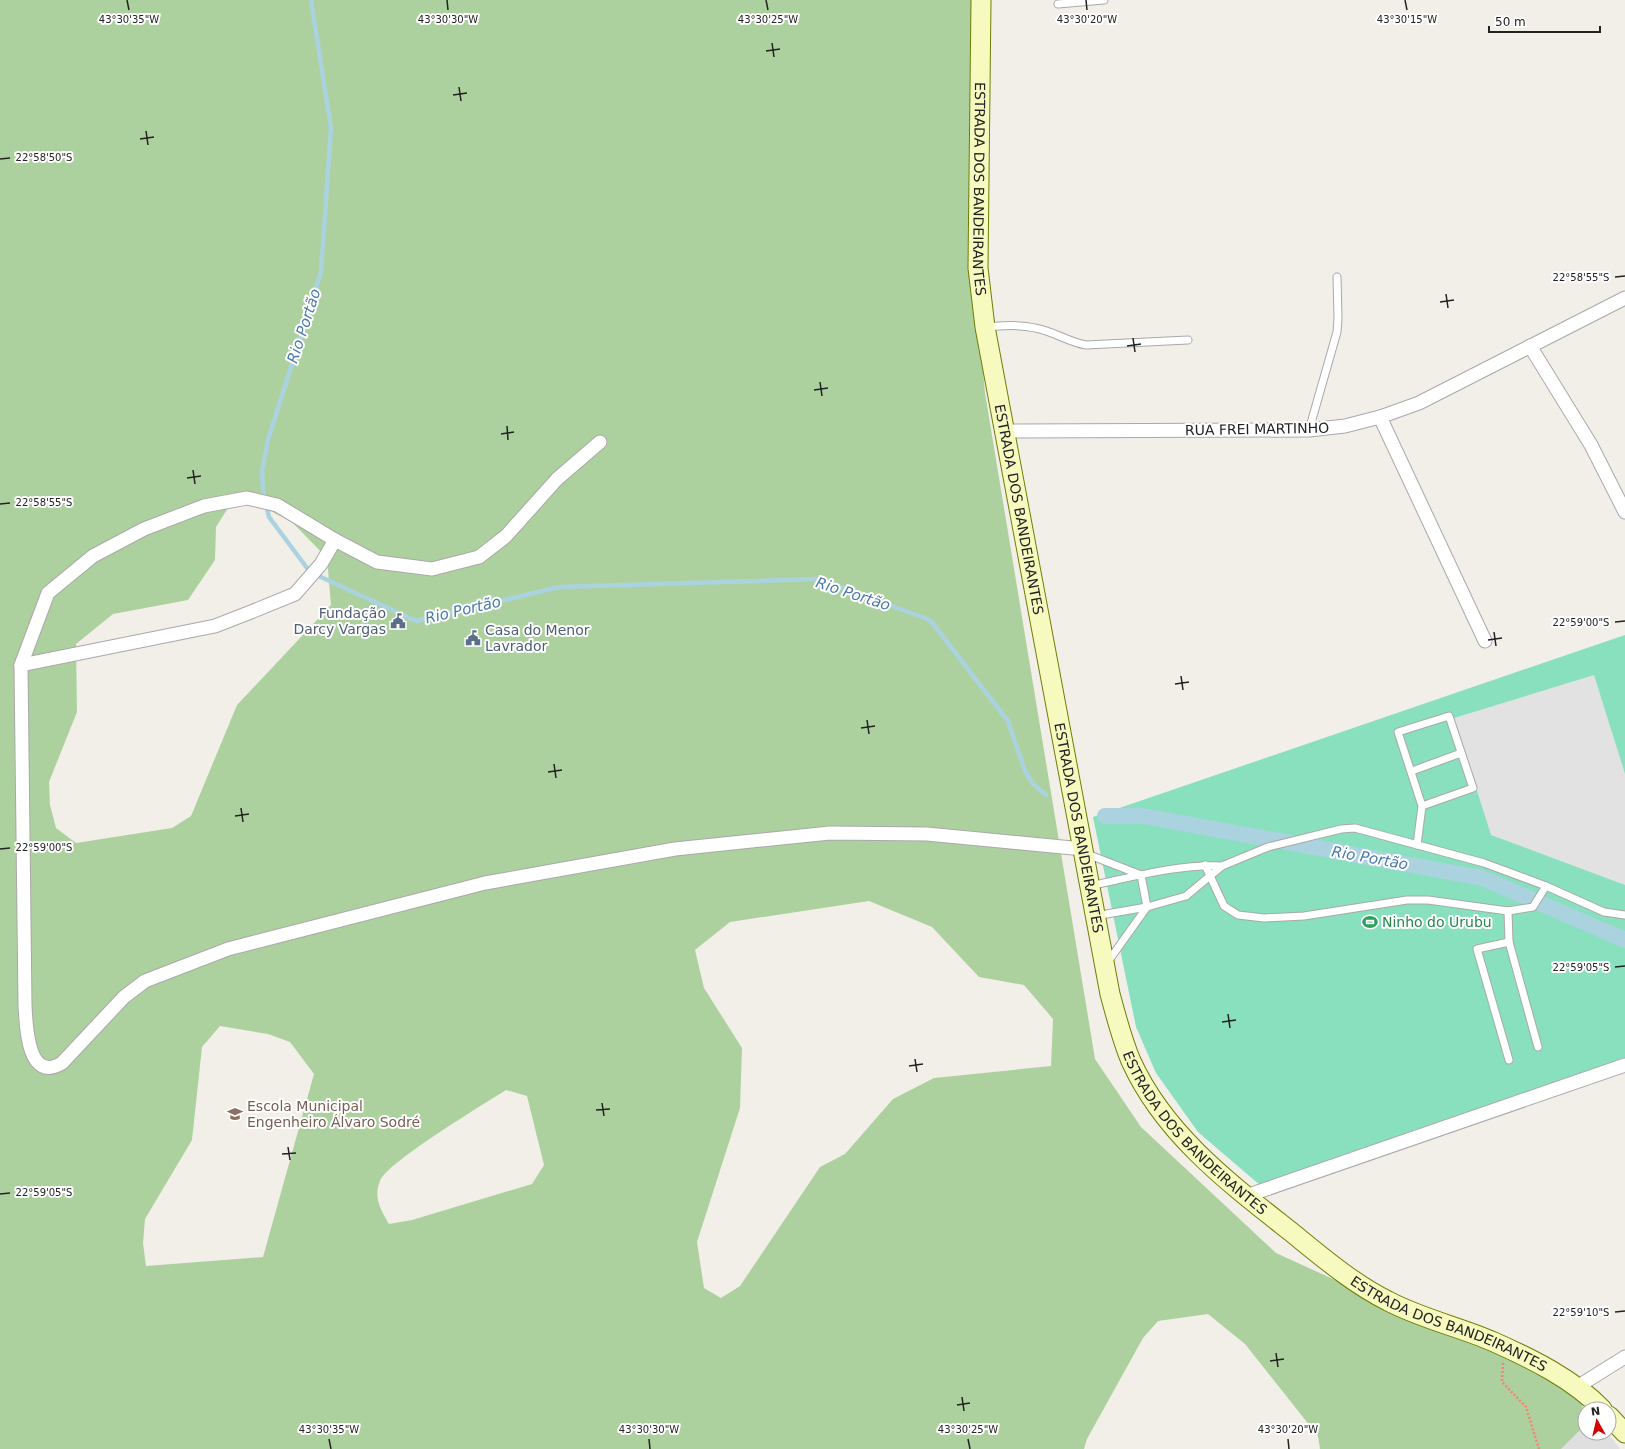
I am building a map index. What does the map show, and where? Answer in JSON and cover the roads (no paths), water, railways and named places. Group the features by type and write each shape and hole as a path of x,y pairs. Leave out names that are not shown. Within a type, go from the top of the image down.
{"main road":[{"name":"ESTRADA DOS BANDEIRANTES","path":"981,0 978,268 985,327 1104,966 1116,1019 1131,1060 1142,1082 1175,1131 1207,1163 1246,1196 1361,1285 1388,1301 1427,1318 1504,1347 1544,1366 1577,1387 1593,1401"},
{"path":"1617,1424 1625,1433"}],"street":[{"name":"RUA FREI MARTINHO","path":"1005,431 1309,430 1345,426 1380,418 1419,403 1625,298"},
{"path":"1530,346 1591,445 1625,512"},
{"path":"1380,418 1485,641"},
{"path":"600,442 557,479 506,536 480,557 432,569 377,562 335,540 277,505 247,498 204,506 144,529 93,556 48,593 21,665 25,1005 31,1051 35,1059 42,1065 56,1066 62,1063 124,997 145,982 172,970 228,949 485,883 675,849 830,833 927,834 1083,851"},
{"path":"21,665 215,626 295,594 321,564 335,540"},
{"path":"1246,1196 1625,1065"},
{"path":"1577,1387 1625,1357"}],"lane":[{"path":"1058,4 1104,0"},
{"path":"1309,430 1337,332 1337,277"},
{"path":"985,327 1019,326 1037,328 1074,343 1086,345 1188,340"},
{"path":"1417,845 1422,806 1412,771 1398,732 1449,716 1473,788 1422,806"},
{"path":"1412,771 1461,752"},
{"path":"1095,916 1147,907 1186,896 1222,866 1268,847 1340,829 1355,828 1484,863 1604,912 1625,915"},
{"path":"1083,851 1141,875"},
{"path":"1090,886 1141,875 1205,865 1222,866"},
{"path":"1205,865 1209,878 1224,906 1238,914 1264,918 1304,916 1407,900 1428,900 1508,911 1533,907 1545,889"},
{"path":"1104,966 1147,907 1141,875"},
{"path":"1508,911 1509,942 1538,1047"},
{"path":"1509,942 1477,949 1509,1060"}],"waterway":[{"name":"Rio Portão","path":"311,0 331,128 321,272 268,440 262,471 263,491 269,517 310,572 416,621 559,587 819,579 930,620 1008,721 1025,771 1033,784 1046,795"},
{"name":"Rio Portão","path":"1105,816 1143,816 1482,878 1625,940"}],"place":[{"name":"Fundação Darcy Vargas","path":"398,621"},
{"name":"Casa do Menor Lavrador","path":"473,638"},
{"name":"Ninho do Urubu","path":"1370,922"},
{"name":"Escola Municipal Engenheiro Álvaro Sodré","path":"235,1114"}]}
